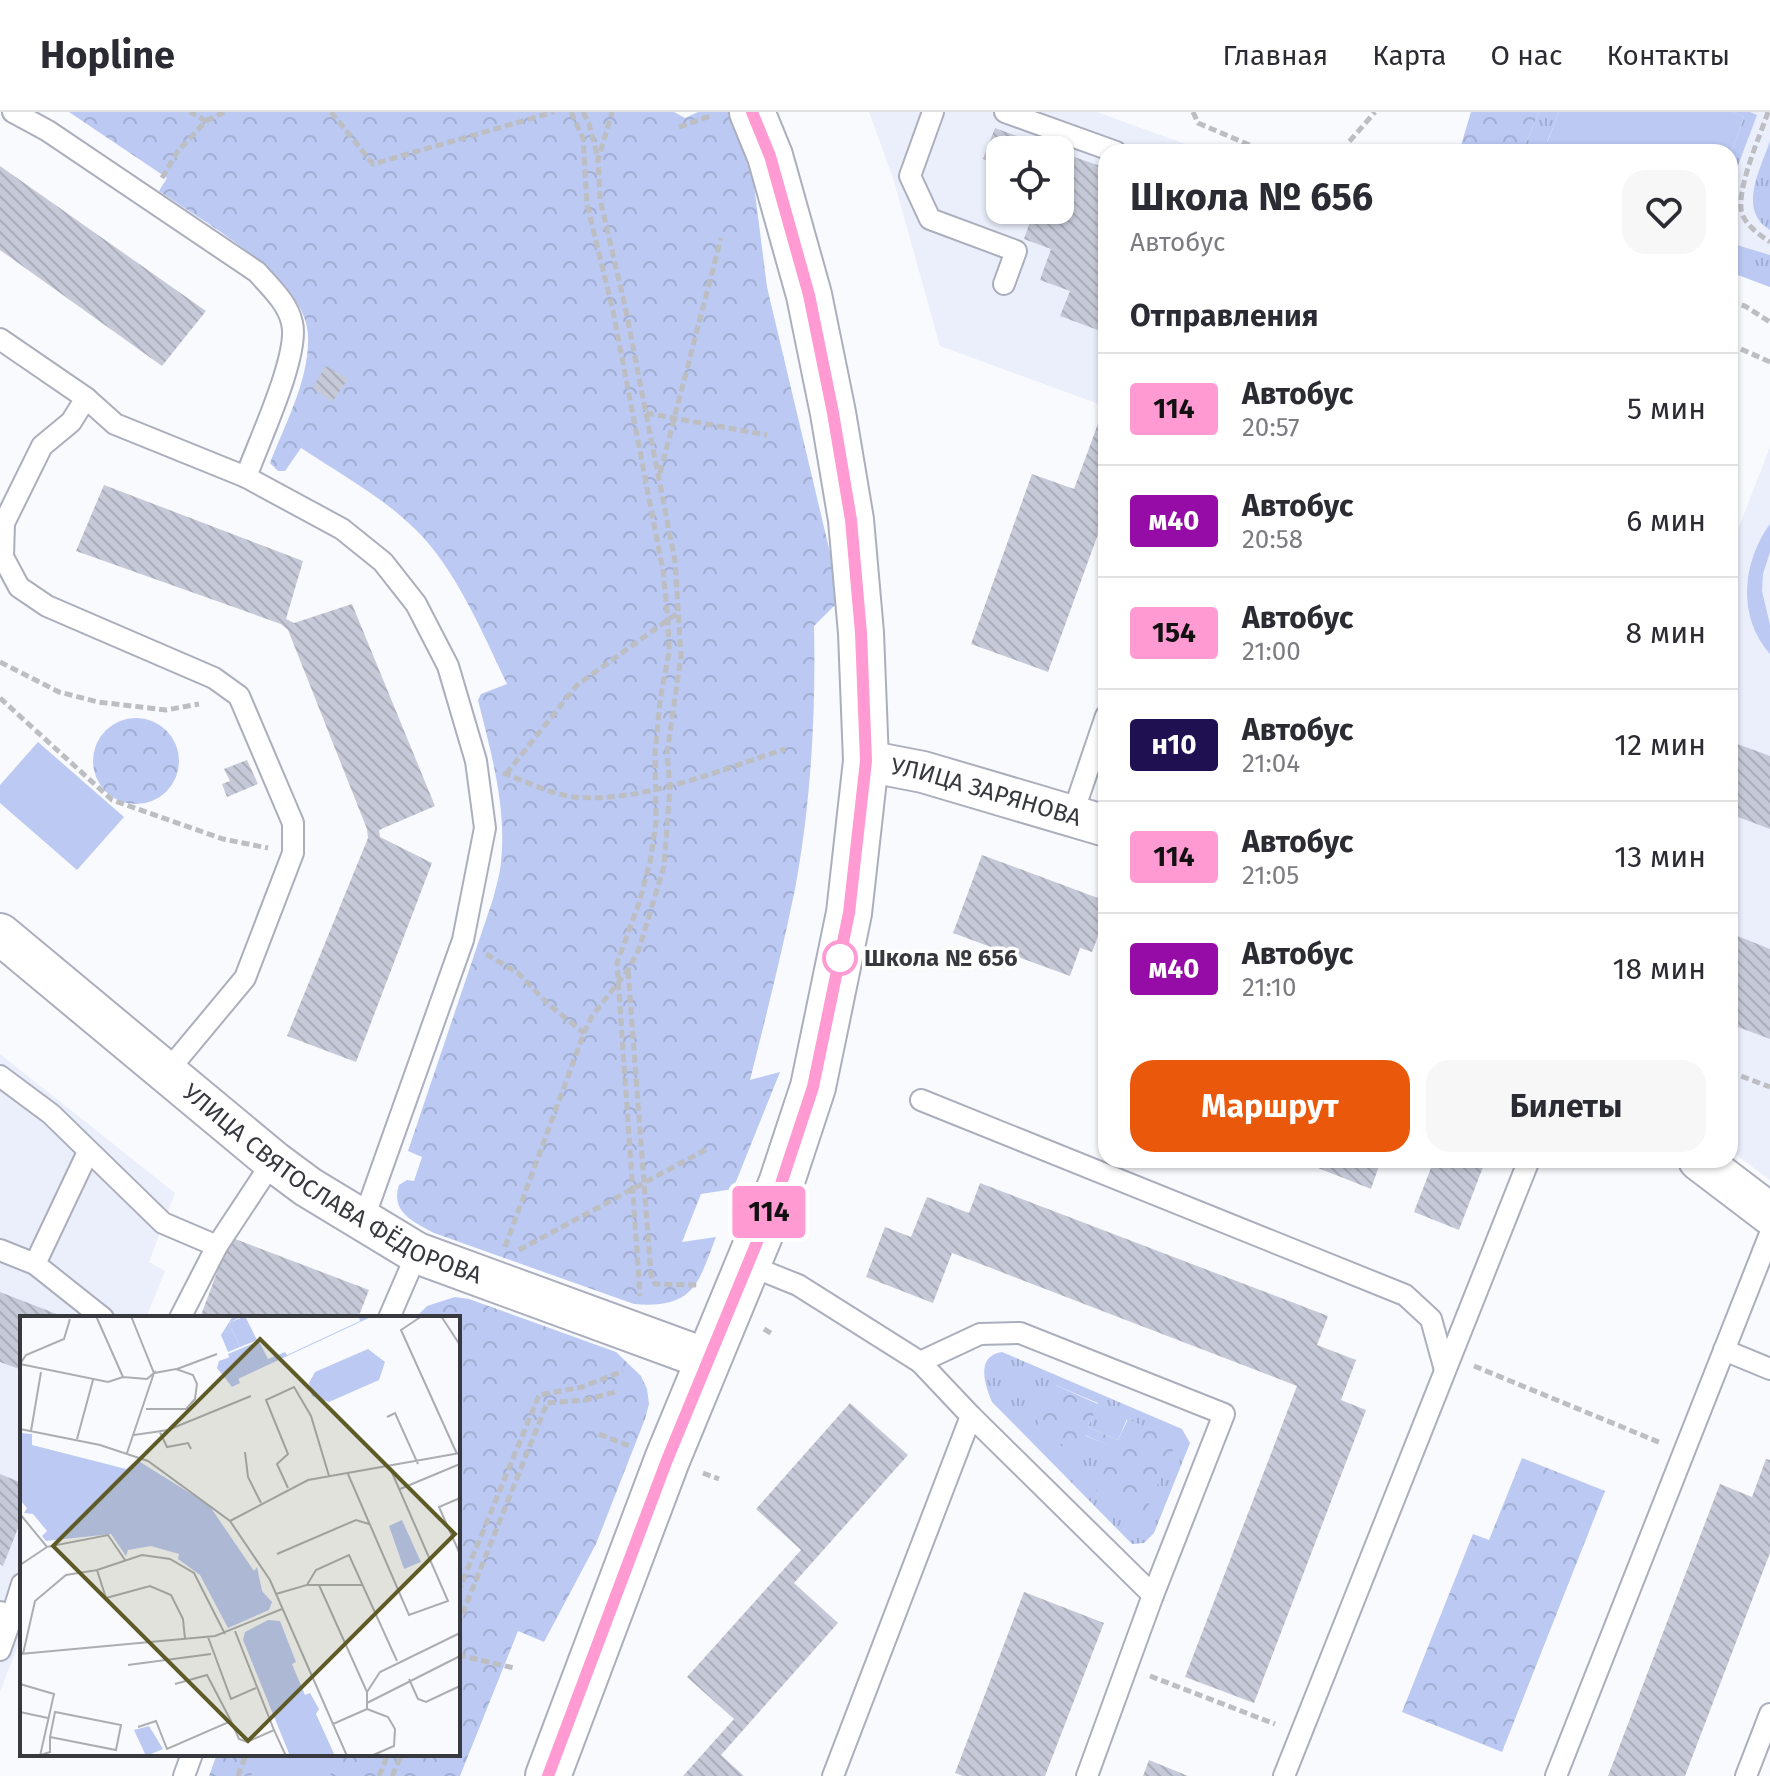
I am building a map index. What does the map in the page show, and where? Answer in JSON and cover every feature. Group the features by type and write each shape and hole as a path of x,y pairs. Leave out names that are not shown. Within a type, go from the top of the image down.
{"street":[{"path":"548,1776 667,1460 781,1184 813,1087 849,913 866,761 861,633 851,520 809,295 770,156 732,113"},
{"name":"УЛИЦА ЗАРЯНОВА","path":"866,761 923,772 1089,821"},
{"name":"УЛИЦА СВЯТОСЛАВА ФЁДОРОВА","path":"0,934 273,1161 363,1221 417,1253 709,1360"},
{"path":"1710,1168 1770,1214"}],"lane":[{"path":"13,112 48,131 257,272 280,298 293,323 291,357 246,477"},
{"path":"933,112 910,176 930,219 1016,251 1004,284"},
{"path":"1005,112 1098,146"},
{"path":"0,339 86,398 115,424 246,477 342,529 383,562 416,604 448,666 476,761 485,828 463,940 363,1221"},
{"path":"86,398 71,422 42,446 4,523 3,557 19,587 47,606 214,678 239,696 293,823 293,853 245,978 166,1073"},
{"path":"1089,821 1098,765"},
{"path":"0,1076 51,1114 163,1223 217,1246"},
{"path":"921,1100 1405,1295 1431,1319 1448,1363"},
{"path":"35,1264 88,1152"},
{"path":"181,1316 217,1246 273,1161"},
{"path":"1284,1776 1526,1168"},
{"path":"1556,1776 1770,1234"},
{"path":"0,1250 35,1264 100,1316"},
{"path":"390,1316 417,1253"},
{"path":"748,1265 798,1285 920,1362 1153,1595"},
{"path":"920,1362 980,1334 1020,1333 1224,1414 1087,1776"},
{"path":"1724,1350 1770,1369"},
{"path":"833,1776 971,1416"},
{"path":"0,1650 6,1614 20,1588"},
{"path":"1746,1776 1770,1714"},
{"path":"184,1776 191,1756"}],"path":[{"path":"190,112 206,121"},
{"path":"149,199 178,151 206,121 225,112"},
{"path":"331,112 373,164 554,112"},
{"path":"571,112 583,138 587,204 613,311 663,571 668,620 669,652 655,754 657,788 650,862 617,963 640,1296"},
{"path":"503,1251 584,1033 592,1016 628,970 639,949 664,866 670,787 667,753 681,656 675,561 600,199 598,160 583,112"},
{"path":"598,160 612,112"},
{"path":"1193,112 1198,123 1247,144"},
{"path":"1348,144 1375,112"},
{"path":"1768,112 1741,195 1742,213 1755,231 1770,242"},
{"path":"679,127 732,113"},
{"path":"659,478 721,238"},
{"path":"1738,304 1770,322"},
{"path":"1738,348 1770,362"},
{"path":"646,413 767,435"},
{"path":"506,774 577,685 679,612"},
{"path":"0,662 59,692 98,702 166,710 239,696"},
{"path":"0,698 112,800 223,839 293,853"},
{"path":"476,761 572,797 608,796 670,787 785,749"},
{"path":"463,940 518,973 547,1003 584,1033"},
{"path":"628,970 651,1275 655,1284 697,1285"},
{"path":"1738,1075 1770,1087"},
{"path":"511,1254 707,1149"},
{"path":"1448,1363 1684,1453"},
{"path":"460,1587 539,1395 582,1387 623,1371"},
{"path":"460,1620 547,1403 585,1400 615,1392"},
{"path":"599,1434 634,1447"},
{"path":"698,1472 719,1479"},
{"path":"460,1655 514,1668"},
{"path":"1127,1667 1300,1734"},
{"path":"238,1776 245,1756"},
{"path":"379,1776 387,1756"},
{"path":"392,1776 401,1756"}],"shaded area":[{"path":"869,112 1097,112 1185,144 1098,144 1098,404 940,346 893,178"},
{"path":"1539,112 1770,112 1770,287 1738,275 1738,144 1525,144"},
{"path":"1770,447 1770,1180 1738,1156 1738,529"},
{"path":"0,1054 175,1193 149,1262 165,1271 147,1316 20,1316 20,1640 0,1692"}],"green space":[{"path":"69,112 674,112 685,118 698,112 731,112 754,185 767,287 841,599 814,626 811,758 805,824 785,937 750,1080 780,1072 733,1189 701,1194 682,1242 716,1237 698,1280 682,1297 670,1302 634,1304 434,1233 412,1220 401,1209 397,1194 399,1185 407,1180 414,1181 422,1157 408,1151 499,876 502,842 500,801 478,700 481,694 507,684 456,583 444,563 416,530 375,496 301,448 285,471 278,471 270,463 301,385 308,352 303,314 290,293 249,253 159,191 167,178"},
{"path":"1471,112 1539,112 1525,144 1461,144"},
{"path":"1539,112 1559,112 1547,142 1552,144 1525,144"},
{"path":"1559,112 1732,112 1744,117 1734,144 1547,143"},
{"path":"1732,112 1757,115 1738,166 1738,144 1734,144 1744,117"},
{"path":"1770,141 1770,230 1760,222 1753,200 1757,176"},
{"path":"1738,245 1770,255 1770,287 1738,275"},
{"path":"1770,524 1770,552 1763,574 1762,591 1770,625 1770,654 1752,623 1747,589 1754,555"},
{"path":"136,718 152,722 166,731 175,745 179,761 175,777 166,791 152,800 136,804 120,800 106,791 97,777 93,761 97,745 106,731 120,722"},
{"path":"38,742 124,817 77,870 0,803 0,785"},
{"path":"455,1297 469,1299 616,1352 641,1376 649,1404 645,1419 596,1544 544,1642 518,1631 460,1776 209,1776 216,1756 460,1756 460,1316 417,1316 427,1306"},
{"path":"1002,1352 1182,1429 1190,1443 1154,1533 1144,1543 1132,1544 992,1402 984,1372 988,1359","holes":["1055,1385 1098,1403 1088,1427 1118,1440 1127,1419 1145,1513 1115,1448 1084,1435"]},
{"path":"1055,1385 1098,1404 1088,1427 1118,1440 1128,1419 1177,1441 1145,1513 1096,1491 1114,1448 1085,1435 1077,1451 1034,1432"},
{"path":"1522,1458 1605,1491 1502,1752 1402,1712 1473,1534 1489,1540"},
{"path":"257,1756 338,1756 330,1776 251,1776"}],"building":[{"path":"995,128 1017,136 992,136"},
{"path":"1074,157 1098,165 1098,330 1060,316 1070,291 1040,280 1051,249 1024,239 1029,224 1074,224"},
{"path":"0,166 206,311 162,366 0,250"},
{"path":"326,366 348,379 332,402 312,388"},
{"path":"1098,424 1098,534 1048,672 971,644 1032,474 1074,489"},
{"path":"104,485 303,561 286,619 294,623 352,604 435,806 379,830 380,837 432,863 356,1062 287,1036 368,838 288,630 281,624 76,551"},
{"path":"1738,744 1770,756 1770,829 1738,817"},
{"path":"247,760 258,784 227,797 222,784 230,781 224,769"},
{"path":"982,855 1098,898 1098,936 1092,952 1080,948 1070,976 953,933"},
{"path":"1738,936 1770,949 1770,1039 1738,1027"},
{"path":"1318,1168 1378,1168 1371,1189"},
{"path":"1431,1168 1483,1168 1459,1230 1414,1212"},
{"path":"980,1183 1328,1316 1317,1345 1356,1360 1341,1400 1366,1410 1254,1703 1185,1677 1297,1386 952,1253 933,1303 866,1277 885,1227 911,1237 927,1197 969,1213"},
{"path":"230,1237 369,1290 359,1316 201,1316"},
{"path":"0,1292 62,1316 20,1316 20,1369 0,1362"},
{"path":"850,1403 908,1455 794,1583 838,1623 721,1755 744,1776 683,1776 734,1719 687,1677 801,1550 756,1509"},
{"path":"1766,1459 1770,1460 1770,1553 1685,1776 1608,1776 1720,1484 1752,1497"},
{"path":"0,1474 20,1482 20,1523 3,1566 0,1564"},
{"path":"1024,1592 1104,1623 1045,1776 963,1776 955,1773"},
{"path":"1149,1760 1188,1776 1143,1776"}],"bus line":[{"name":"114","path":"548,1776 667,1460 781,1184 813,1087 849,913 866,761 861,633 851,520 809,295 770,156 752,112"}],"place":[{"name":"Школа № 656","path":"840,958"}]}
